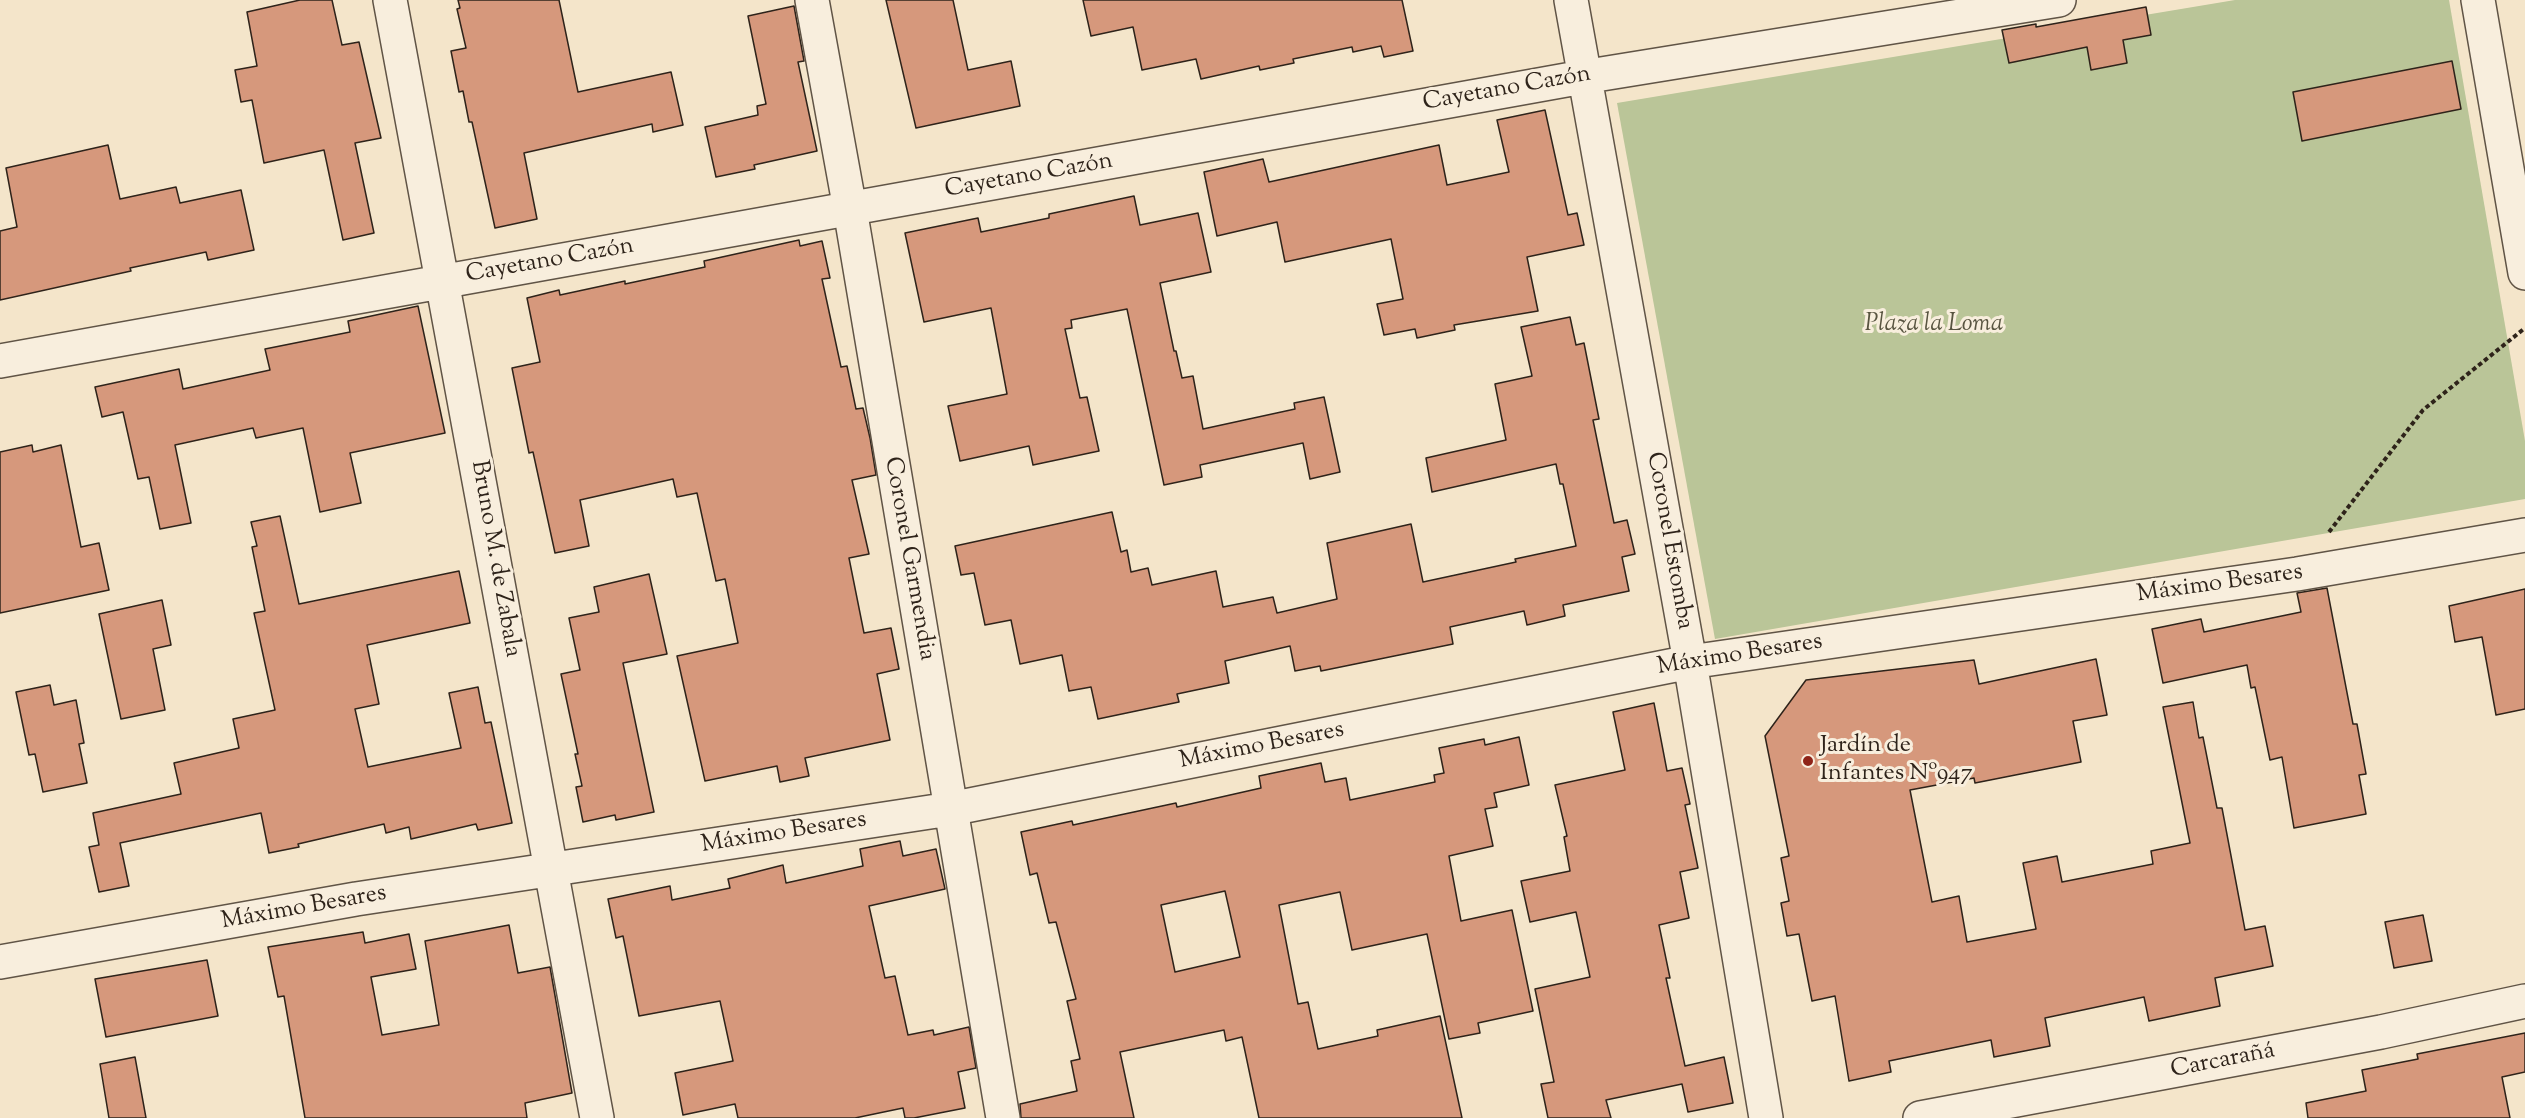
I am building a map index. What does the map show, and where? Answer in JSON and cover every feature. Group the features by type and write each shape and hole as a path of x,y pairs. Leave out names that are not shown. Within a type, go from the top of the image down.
{"street":[{"name":"Bruno M. de Zabala","path":"390,0 597,1118"},
{"name":"Coronel Garmendia","path":"812,0 850,209 1003,1118"},
{"name":"Coronel Estomba","path":"1571,0 1690,662 1766,1118"},
{"name":"Cayetano Cazón","path":"0,361 1583,76 2059,0"},
{"path":"2478,0 2525,273"},
{"name":"Máximo Besares","path":"0,962 356,899 951,809 1690,662 2297,574 2525,535"},
{"name":"Carcarañá","path":"1920,1118 2370,1035 2525,1001"}],"path":[{"path":"2297,574 2423,410 2525,328"}],"green space":[{"name":"Plaza la Loma","path":"2235,0 2449,0 2525,441 2525,499 1715,639 1617,103"}],"building":[{"path":"300,0 332,0 342,45 359,42 381,138 355,143 374,233 343,240 324,150 264,163 252,100 241,102 235,70 257,66 247,12"},
{"path":"458,0 559,0 578,92 671,72 683,125 653,132 652,124 524,153 537,219 495,228 472,122 469,122 463,91 459,92 451,51 466,48 457,9 460,8"},
{"path":"886,0 953,0 968,70 1011,61 1020,106 916,128"},
{"path":"1083,0 1402,0 1413,51 1384,57 1381,46 1353,52 1352,47 1293,59 1294,63 1260,70 1259,66 1201,79 1196,59 1142,70 1133,27 1091,36"},
{"path":"794,6 804,61 798,62 817,151 754,165 755,169 716,177 705,127 758,115 757,106 766,104 748,16"},
{"path":"2146,7 2151,35 2123,40 2127,63 2091,70 2087,47 2009,63 2002,30 2036,24 2036,27"},
{"path":"2452,61 2461,109 2302,141 2293,92"},
{"path":"1545,110 1568,215 1577,213 1584,245 1527,257 1538,311 1454,325 1455,330 1417,338 1415,329 1384,335 1377,304 1403,299 1391,239 1285,262 1277,222 1217,236 1204,172 1263,159 1269,182 1439,145 1447,185 1509,172 1497,120"},
{"path":"108,145 120,199 176,187 180,203 241,190 254,250 208,260 206,252 0,300 0,231 17,227 6,168"},
{"path":"1134,196 1140,225 1198,213 1211,272 1160,283 1174,351 1176,351 1182,378 1193,376 1203,429 1295,409 1294,403 1324,397 1340,472 1310,479 1303,443 1200,465 1202,477 1164,485 1127,309 1071,320 1072,328 1065,329 1080,398 1087,397 1099,451 1033,465 1029,446 960,461 948,406 1007,394 991,308 924,322 905,233 978,218 981,232 1049,218 1049,214"},
{"path":"799,240 800,246 822,241 830,278 822,279 841,367 847,366 856,409 863,408 870,438 876,475 852,480 869,554 849,558 864,633 891,628 899,669 877,674 890,740 805,758 809,776 780,782 777,766 705,781 677,656 738,643 725,579 716,581 697,493 677,497 673,479 580,500 589,546 555,553 533,452 529,453 512,368 540,362 527,298 559,290 560,295 625,281 625,284 705,267 704,261"},
{"path":"418,306 445,433 350,453 361,503 320,512 303,428 256,438 253,428 175,445 191,523 160,529 149,477 138,479 123,412 102,417 95,387 179,369 183,389 270,370 265,349 350,332 348,321"},
{"path":"1570,317 1576,345 1584,343 1599,419 1593,420 1614,523 1627,520 1635,554 1622,557 1629,591 1563,605 1565,616 1527,625 1524,611 1450,627 1453,644 1321,671 1320,666 1295,671 1290,646 1225,661 1229,683 1177,694 1179,702 1098,719 1091,687 1069,691 1062,655 1020,664 1011,620 985,625 974,573 961,575 955,546 1112,512 1121,552 1127,550 1131,572 1148,568 1152,585 1216,571 1223,607 1273,597 1277,613 1337,599 1327,543 1411,524 1423,582 1516,562 1515,559 1576,546 1563,484 1560,484 1556,464 1432,492 1426,458 1506,440 1495,384 1532,376 1521,327"},
{"path":"32,445 33,452 61,445 81,547 99,543 109,590 0,613 0,452"},
{"path":"280,516 299,604 459,571 470,623 367,645 379,704 355,709 368,767 461,748 449,693 478,687 485,723 491,722 512,823 478,830 476,824 411,839 409,827 386,833 384,824 269,853 261,813 120,843 129,886 99,892 89,847 99,845 93,813 181,794 174,763 239,748 233,719 275,710 254,613 265,611 252,547 257,546 251,522"},
{"path":"649,574 667,654 623,663 654,812 616,820 615,815 583,822 576,787 582,786 575,754 578,754 561,674 580,670 569,618 599,612 594,587"},
{"path":"2327,588 2353,724 2357,724 2366,774 2359,775 2366,814 2294,828 2282,757 2270,760 2255,687 2251,688 2247,665 2163,683 2152,629 2201,619 2204,632 2301,612 2297,593"},
{"path":"2525,589 2525,709 2496,715 2482,637 2455,642 2449,606"},
{"path":"162,600 171,645 153,649 165,710 121,719 99,614"},
{"path":"2096,659 2107,715 2073,721 2081,762 1975,783 1974,778 1910,790 1932,902 1959,896 1967,942 2036,929 2023,863 2057,856 2062,882 2153,864 2151,851 2190,843 2163,707 2193,702 2199,738 2203,737 2217,808 2222,808 2245,930 2265,926 2273,966 2215,978 2220,1006 2149,1021 2144,997 2045,1018 2050,1046 1994,1057 1991,1040 1889,1061 1891,1072 1849,1081 1835,996 1812,1001 1799,934 1787,936 1781,903 1789,901 1781,858 1789,856 1765,736 1806,680 1974,660 1979,684"},
{"path":"50,685 54,705 76,700 84,743 79,744 87,783 43,792 35,754 29,755 16,692"},
{"path":"1654,703 1667,771 1682,768 1690,804 1685,805 1698,868 1680,872 1689,918 1659,925 1670,978 1666,978 1685,1066 1724,1057 1733,1103 1688,1112 1682,1084 1606,1100 1611,1118 1548,1118 1541,1084 1554,1082 1535,989 1590,977 1576,912 1530,922 1521,881 1570,871 1564,837 1567,836 1555,785 1625,770 1613,712"},
{"path":"1519,737 1529,785 1494,793 1497,807 1485,809 1493,846 1449,856 1461,921 1512,910 1533,1011 1478,1023 1480,1033 1449,1039 1427,934 1352,950 1340,892 1279,905 1298,1004 1308,1002 1318,1049 1378,1036 1377,1030 1440,1016 1462,1118 1259,1118 1242,1037 1226,1041 1224,1030 1120,1052 1134,1118 1021,1118 1020,1104 1077,1091 1071,1061 1080,1059 1067,1001 1076,999 1056,922 1049,923 1037,873 1030,875 1021,832 1072,821 1073,825 1176,803 1177,807 1261,788 1259,776 1321,763 1325,782 1346,778 1350,800 1435,782 1434,775 1444,773 1439,748 1484,739 1485,745","holes":["1225,891 1240,957 1175,972 1161,905"]},
{"path":"900,841 903,856 936,849 945,889 869,906 885,978 895,976 908,1035 933,1030 934,1035 969,1027 976,1068 958,1072 965,1108 914,1118 905,1118 903,1108 855,1118 738,1118 735,1104 683,1115 675,1073 733,1061 720,1001 639,1016 623,936 616,938 608,899 670,886 672,900 730,888 728,879 783,865 786,883 863,866 860,849"},
{"path":"2423,915 2432,961 2394,968 2385,922"},
{"path":"509,925 518,973 550,967 572,1093 525,1103 527,1118 305,1118 284,996 278,997 268,947 363,932 365,943 409,934 416,969 371,977 382,1035 439,1025 425,941"},
{"path":"207,960 218,1016 106,1037 95,979"},
{"path":"2525,1033 2525,1072 2502,1077 2510,1118 2308,1118 2306,1103 2366,1091 2362,1070 2418,1059 2417,1054"},
{"path":"135,1057 146,1118 109,1118 100,1064"}],"place":[{"name":"Jardín de Infantes Nº947","path":"1808,761"}]}
